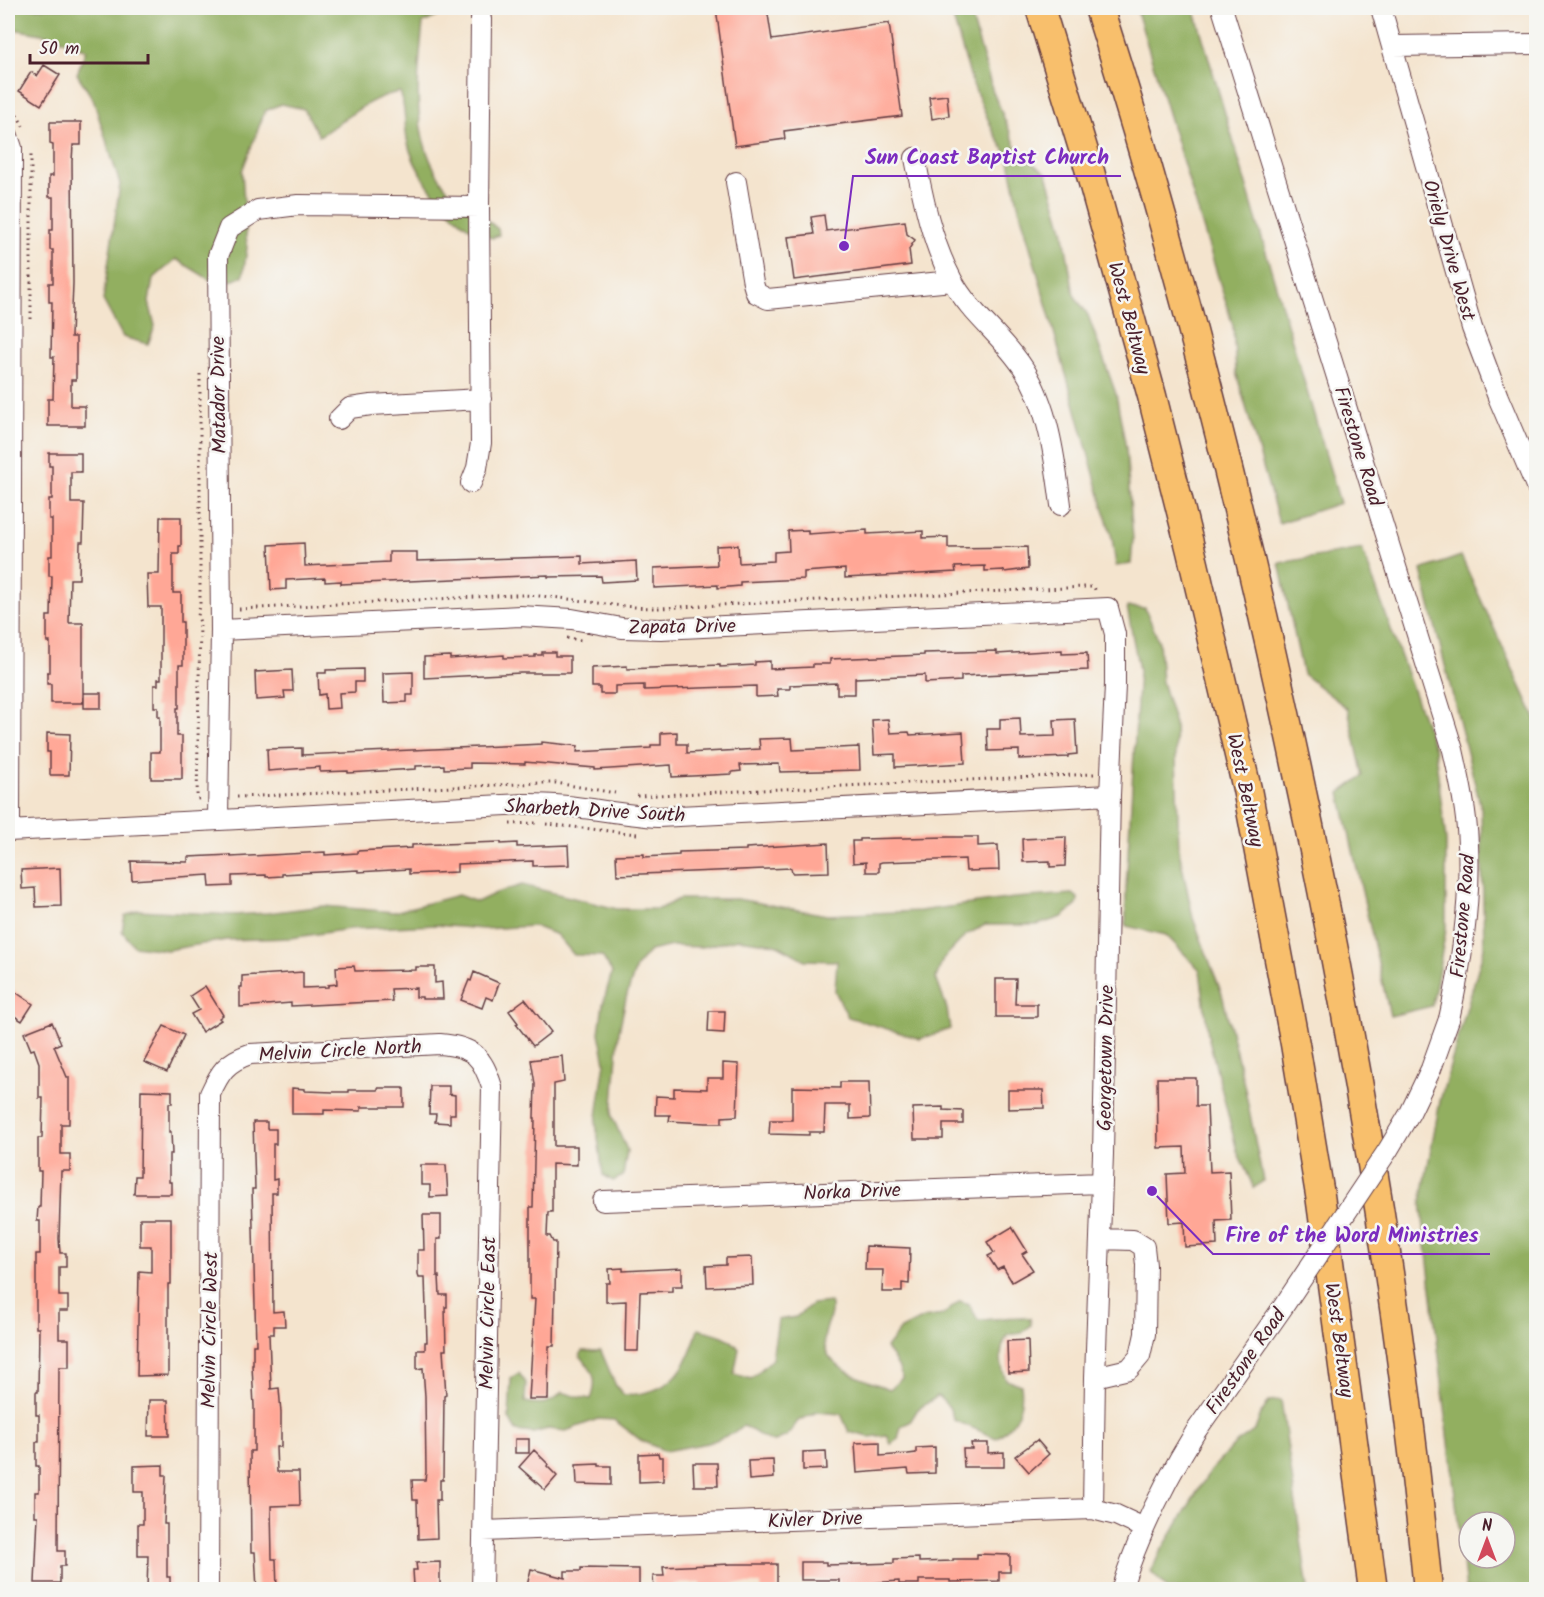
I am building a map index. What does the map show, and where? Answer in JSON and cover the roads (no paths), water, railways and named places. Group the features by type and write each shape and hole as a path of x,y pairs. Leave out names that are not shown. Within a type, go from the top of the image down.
{"highway":[{"name":"West Beltway","path":"1040,8 1089,168 1152,396 1247,789 1295,1044 1318,1183 1373,1590"},
{"path":"1099,8 1165,227 1215,417 1255,578 1302,791 1363,1113 1401,1361 1428,1590"}],"street":[{"name":"Firestone Road","path":"1121,1590 1144,1528 1168,1476 1196,1431 1283,1307 1388,1150 1410,1113 1431,1070 1449,1019 1461,966 1468,892 1467,835 1463,794 1453,750 1222,8"},
{"name":"Oriely Drive West","path":"1381,8 1472,328 1498,397 1536,486"},
{"path":"471,483 477,468 481,443 479,207 481,19"},
{"path":"1393,46 1536,44"},
{"path":"8,136 12,148 9,308 9,831"},
{"path":"915,158 930,222 952,281 1024,369 1044,419 1054,458 1061,505"},
{"path":"736,182 753,284 756,293 768,299 952,281"},
{"name":"Matador Drive","path":"218,819 220,630 218,256 229,228 258,210 298,205 479,207"},
{"path":"339,419 350,408 371,405 481,399"},
{"name":"Zapata Drive","path":"220,630 520,616 572,619 629,628 661,629 1102,608"},
{"name":"Georgetown Drive","path":"1093,1509 1115,634 1102,608"},
{"name":"Sharbeth Drive South","path":"9,831 541,804 658,817 1110,795"},
{"name":"Melvin Circle North","path":"219,1072 232,1062 250,1054 440,1044 465,1048"},
{"name":"Melvin Circle East","path":"465,1048 481,1060 492,1087 482,1590"},
{"name":"Melvin Circle West","path":"208,1590 210,1094 219,1072"},
{"name":"Norka Drive","path":"603,1201 1102,1183"},
{"path":"1095,1377 1129,1369 1140,1356 1145,1334 1144,1247 1132,1240 1100,1239"},
{"name":"Kivler Drive","path":"483,1531 1093,1509 1116,1515 1144,1528"}],"place":[{"name":"Sun Coast Baptist Church","path":"844,246"},
{"name":"Fire of the Word Ministries","path":"1152,1191"}]}
